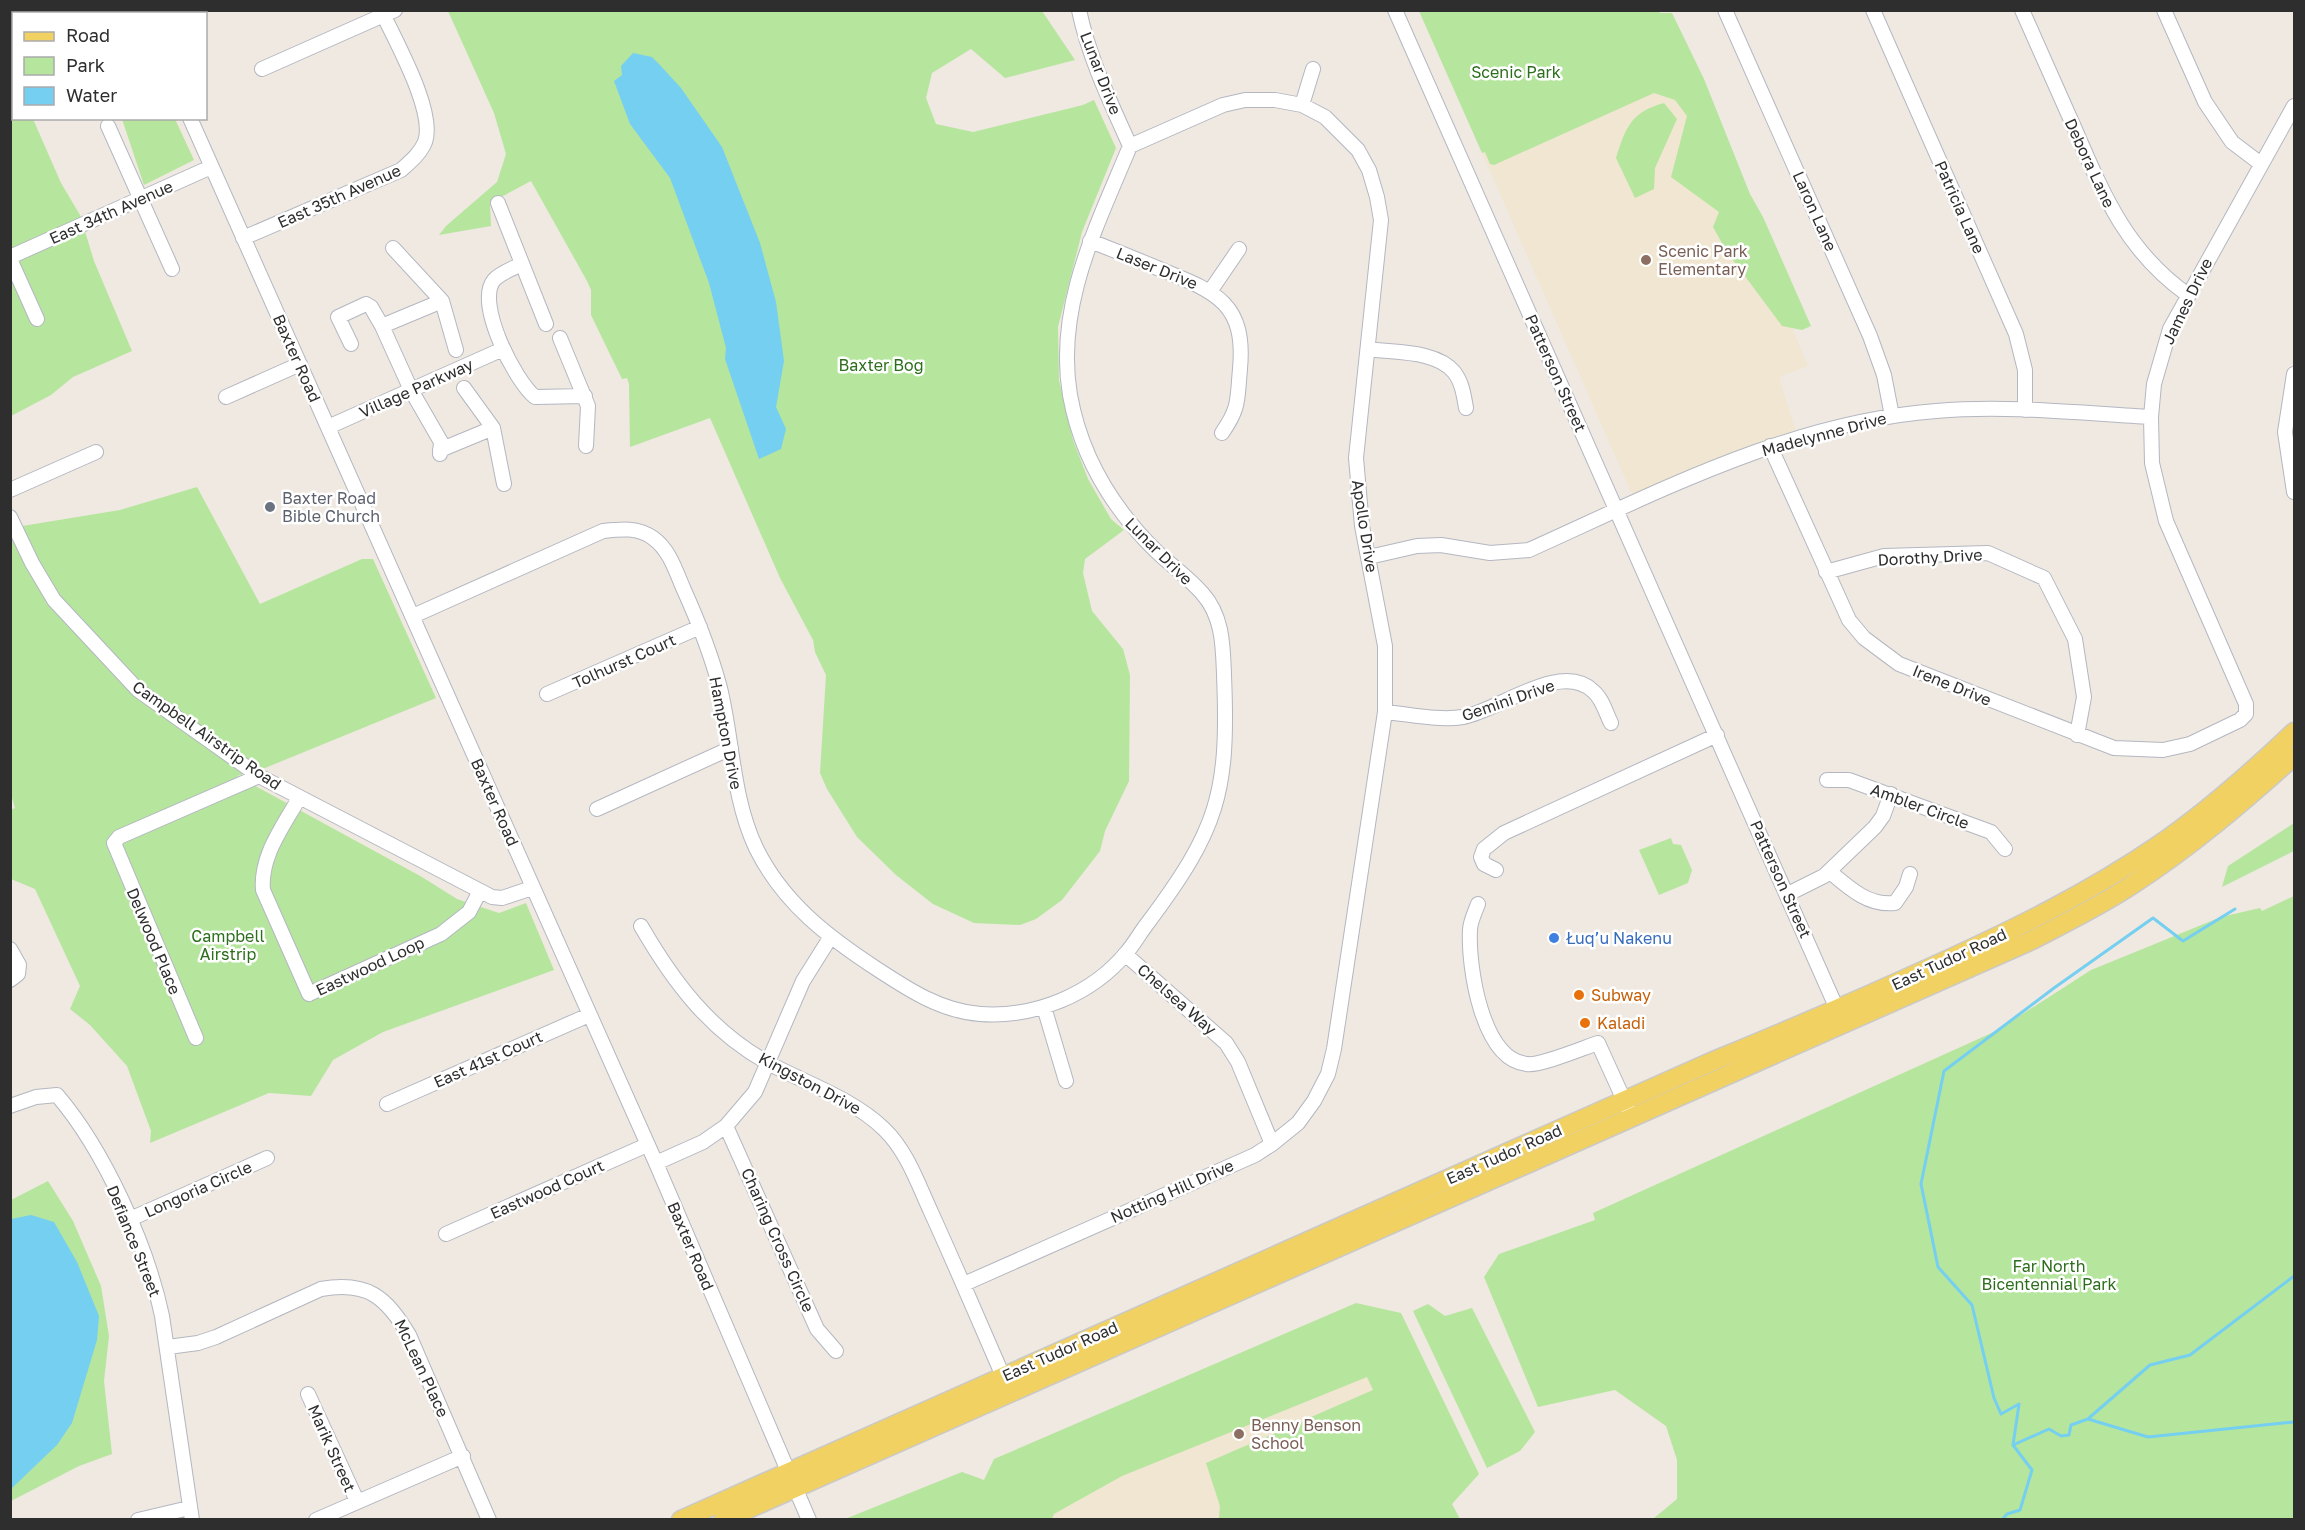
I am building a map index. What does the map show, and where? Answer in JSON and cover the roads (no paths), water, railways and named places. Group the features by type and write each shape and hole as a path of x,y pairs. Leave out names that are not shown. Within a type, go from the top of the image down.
{"main road":[{"name":"East Tudor Road","path":"1840,1017 2102,882 2159,844 2217,800 2295,732"},
{"name":"East Tudor Road","path":"681,1520 792,1479 1628,1108 1840,1017 2030,941 2120,892 2176,854 2227,815 2295,756"},
{"name":"East Tudor Road","path":"723,1520 792,1479"}],"street":[{"name":"Lunar Drive","path":"1044,1007 1074,995 1099,979 1125,954 1189,866 1214,816 1224,769 1227,740 1222,638 1216,617 1205,596 1148,544 1120,511 1102,485 1077,426 1070,391 1069,317 1077,279 1090,241 1130,146 1096,70 1084,35 1079,10"},
{"name":"Patterson Street","path":"1395,10 1788,894 1840,1017"},
{"name":"Laron Lane","path":"1725,10 1870,336 1884,375 1892,416"},
{"name":"Patricia Lane","path":"1873,10 2016,334 2025,370 2025,410"},
{"name":"Debora Lane","path":"2022,10 2104,196 2121,228 2145,257 2188,295"},
{"path":"2164,10 2205,102 2232,142 2261,164"},
{"path":"262,69 387,12"},
{"name":"East 35th Avenue","path":"243,238 401,170 416,156 426,141 427,121 421,101 387,12"},
{"path":"1302,105 1313,69"},
{"name":"Apollo Drive","path":"1130,146 1223,105 1245,100 1275,100 1302,105 1324,117 1358,150 1369,170 1377,197 1381,220 1356,458 1358,493 1386,646 1385,711 1334,1049"},
{"name":"James Drive","path":"2246,714 2246,704 2166,520 2152,463 2151,417 2161,357 2170,329 2295,106"},
{"name":"Baxter Road","path":"191,120 656,1163 792,1479"},
{"path":"108,126 172,269"},
{"name":"East 34th Avenue","path":"10,258 211,167"},
{"path":"498,203 546,324"},
{"name":"Laser Drive","path":"1090,241 1211,290 1226,306 1237,324 1242,346 1236,412 1222,433"},
{"path":"393,249 442,301 456,350"},
{"path":"1211,290 1239,249"},
{"path":"10,258 37,320"},
{"path":"522,264 494,280 489,291 490,307 503,350 516,377 535,397 585,396"},
{"path":"382,326 442,301"},
{"path":"351,344 338,317 366,304 371,307 382,326 411,390 441,442 440,452 493,428"},
{"path":"560,338 588,406 586,446"},
{"name":"Village Parkway","path":"328,427 503,350"},
{"path":"1368,350 1426,356 1445,364 1454,372 1461,386 1466,408"},
{"path":"225,397 300,363"},
{"path":"2295,374 2284,432 2295,492"},
{"path":"464,388 493,428 504,484"},
{"name":"Madelynne Drive","path":"1369,556 1417,546 1441,545 1468,551 1511,553 1528,550 1770,446 1853,423 1892,416 1937,411 2025,410 2151,417"},
{"name":"Irene Drive","path":"1770,446 1849,620 1881,653 1920,674 2114,748 2163,750 2190,744 2217,733 2246,714"},
{"path":"10,490 96,452"},
{"name":"Campbell Airstrip Road","path":"10,517 32,563 54,600 138,690 259,776 480,891 502,898 532,888"},
{"name":"Hampton Drive","path":"413,616 603,531 637,530 650,535 660,543 669,556 700,627 720,688 737,794 759,853 777,882 801,912 830,938 906,989 939,1005 979,1014 1018,1013 1044,1007"},
{"name":"Dorothy Drive","path":"1826,572 1884,556 1988,553 2044,578 2075,639 2085,697 2077,735"},
{"name":"Tolhurst Court","path":"547,694 700,627"},
{"name":"Gemini Drive","path":"1385,711 1461,717 1478,714 1536,687 1558,682 1584,684 1594,691 1611,723"},
{"path":"1496,870 1484,864 1481,857 1484,849 1504,833 1717,735"},
{"path":"597,809 731,748"},
{"name":"Delwood Place","path":"196,1038 114,843 119,837 259,776"},
{"name":"Ambler Circle","path":"1827,780 1849,780 1991,832 2005,849"},
{"path":"1788,894 1829,871 1875,827 1883,816 1891,794"},
{"name":"Eastwood Loop","path":"299,798 264,862 262,875 263,890 309,994 448,929 469,912 480,891"},
{"path":"1829,871 1853,891 1879,905 1895,903 1906,887 1910,874"},
{"path":"1478,904 1470,929 1475,989 1490,1034 1507,1058 1529,1065 1598,1043 1628,1108"},
{"name":"Kingston Drive","path":"641,926 662,963 700,1011 738,1045 867,1114 886,1131 901,1150 964,1284 1006,1384"},
{"path":"656,1163 704,1142 726,1126 754,1092 769,1063 781,1027 803,981 830,938"},
{"path":"10,949 19,965 18,975 10,980"},
{"name":"Chelsea Way","path":"1125,954 1226,1043 1238,1062 1272,1143"},
{"path":"1044,1007 1066,1081"},
{"name":"East 41st Court","path":"387,1104 589,1015"},
{"name":"Notting Hill Drive","path":"964,1284 1255,1155 1298,1123 1314,1101 1328,1074 1334,1049"},
{"name":"Defiance Street","path":"10,1106 36,1097 57,1095 90,1137 128,1220 156,1287 168,1347 191,1514"},
{"name":"Charing Cross Circle","path":"726,1126 817,1329 836,1351"},
{"name":"Eastwood Court","path":"446,1234 647,1145"},
{"name":"Longoria Circle","path":"128,1220 267,1158"},
{"name":"McLean Place","path":"168,1347 198,1343 216,1337 321,1290 340,1286 358,1288 377,1295 394,1310 409,1335 489,1520"},
{"name":"Marik Street","path":"308,1394 357,1501"},
{"path":"316,1520 463,1456"},
{"path":"792,1479 809,1520"},
{"path":"138,1520 191,1514"}],"water":[{"path":"633,53 652,57 659,64 681,88 722,147 760,243 776,302 784,361 776,407 786,429 781,449 759,459 725,359 726,348 709,283 670,178 630,124 614,81 622,75 621,66"},
{"path":"31,1215 54,1222 77,1262 99,1316 97,1340 72,1423 57,1445 11,1489 11,1219"}],"waterway":[{"path":"2013,1445 2019,1404 2001,1414 1994,1398 1972,1305 1938,1267 1921,1184 1944,1071 2054,988 2153,918 2183,941 2235,909"},
{"path":"2089,1418 2150,1365 2190,1355 2294,1276"},
{"path":"2002,1520 2007,1514 2020,1510 2032,1470 2013,1445 2049,1429 2061,1436 2069,1435 2071,1425 2088,1419 2148,1437 2294,1422"}],"place":[{"name":"Scenic Park Elementary","path":"1646,260"},
{"name":"Baxter Road Bible Church","path":"270,507"},
{"name":"Łuq’u Nakenu","path":"1554,938"},
{"name":"Subway","path":"1579,995"},
{"name":"Kaladi","path":"1585,1023"},
{"name":"Benny Benson School","path":"1239,1434"}],"park label":[{"name":"Scenic Park","path":"1516,72"},
{"name":"Baxter Bog","path":"881,365"},
{"name":"Campbell Airstrip","path":"228,945"},
{"name":"Far North Bicentennial Park","path":"2049,1275"}]}
